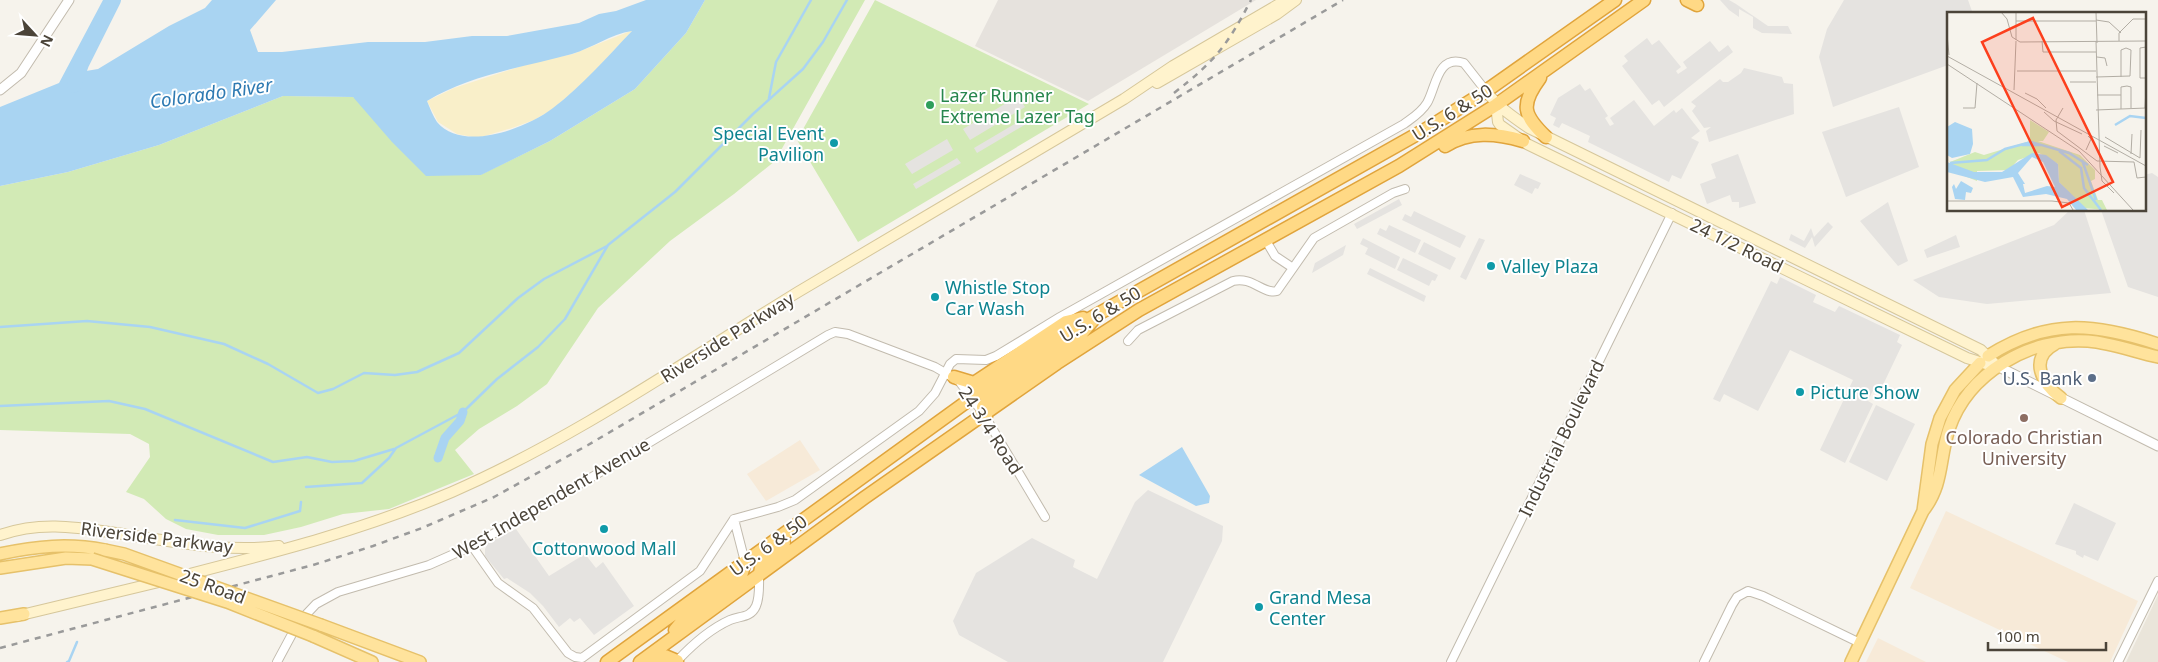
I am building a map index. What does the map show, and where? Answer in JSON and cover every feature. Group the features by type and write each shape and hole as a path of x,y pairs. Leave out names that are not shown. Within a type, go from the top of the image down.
{"highway":[{"name":"U.S. 6 & 50","path":"607,662 865,475 1075,327 1372,161 1486,91 1616,0"},
{"name":"U.S. 6 & 50","path":"640,662 985,415 1139,310 1400,166 1496,105 1639,4 1650,0"},
{"path":"1544,71 1531,92 1526,108 1529,121 1546,137"},
{"path":"1400,166 1415,163 1449,143 1474,135 1489,133 1523,141"},
{"path":"1265,239 1267,231 1272,225 1353,179 1372,161"},
{"path":"950,374 974,383 1066,322 1100,313"},
{"path":"985,415 984,407 988,397 1081,334 1100,313"},
{"path":"759,575 762,563 773,551 834,507 865,475"},
{"path":"662,646 684,619 741,576 745,562"},
{"path":"656,662 665,656 678,661"}],"main road":[{"name":"Riverside Parkway","path":"0,622 24,614 315,542 395,515 445,494 548,445 799,292 1124,99 1173,66 1286,0"},
{"name":"Riverside Parkway","path":"1124,99 1177,73 1277,14 1296,0"},
{"name":"24 1/2 Road","path":"1486,91 1496,105 1510,112 1529,128 1981,350 1984,359"},
{"name":"24 1/2 Road","path":"1496,105 1500,125 1523,141 1672,214 1997,366"},
{"path":"1629,193 1642,195 1671,205 1681,202"},
{"path":"1672,214 1686,212 1728,226"},
{"path":"1922,511 1932,444 1940,418 1955,390 1984,359 2026,336 2047,330 2070,327 2105,329 2158,344"},
{"path":"2060,342 2048,348 2040,363 2044,382 2061,398"},
{"path":"1851,662 1922,511 1930,501 1939,482 1945,446 1954,418 1980,381 1997,366 2032,349 2060,342 2101,343 2158,357"},
{"name":"Riverside Parkway","path":"0,535 28,527 58,525 222,548 273,547 315,542"},
{"name":"25 Road","path":"0,554 42,546 85,546 124,554 420,662"},
{"name":"25 Road","path":"0,568 66,558 92,558 228,602 372,662"},
{"path":"0,573 25,564"},
{"path":"0,618 24,614"}],"street":[{"path":"0,90 21,73 69,0"},
{"path":"472,546 498,584 533,608 568,653 578,658 584,656 700,570 734,519 778,507 795,500 919,411 950,374 956,358 986,360 996,356 1060,317 1404,124 1423,109 1431,94 1436,76 1446,65 1455,62 1464,63 1486,91"},
{"path":"1128,341 1138,330 1233,281 1245,280 1274,292 1309,245 1320,234 1393,193 1405,189"},
{"name":"Industrial Boulevard","path":"1451,662 1672,214"},
{"path":"1265,239 1275,256 1293,268"},
{"name":"24 3/4 Road","path":"835,332 848,334 950,374 985,415 1045,517"},
{"name":"West Independent Avenue","path":"277,662 298,623 316,604 338,592 421,568 472,546 835,332"},
{"name":"24 1/2 Road","path":"1997,366 2158,446"},
{"path":"734,519 745,562"},
{"path":"678,661 690,646 722,624 732,618 748,616 752,612 756,607 759,575"},
{"path":"2118,662 2158,583"},
{"path":"1704,662 1732,605 1737,597 1748,591 1763,596 1860,643"}],"shaded area":[{"path":"998,0 1256,0 1088,101 975,46"},
{"path":"1720,0 1729,0 1768,26 1788,26 1792,34 1762,33 1753,28 1753,17 1739,9 1739,17"},
{"path":"1844,0 1968,0 1972,12 1947,12 1947,65 1833,107 1819,57 1827,29"},
{"path":"1647,38 1652,45 1659,40 1681,67 1676,71 1678,74 1687,68 1683,62 1710,41 1719,52 1728,45 1733,52 1664,107 1659,100 1652,105 1622,66 1628,61 1624,56"},
{"path":"1744,68 1782,77 1784,83 1793,84 1794,114 1709,142 1706,131 1711,127 1704,128 1692,111 1696,106 1691,102 1720,79 1723,82 1728,82 1741,73"},
{"path":"1580,84 1585,91 1590,88 1608,116 1605,118 1610,126 1614,124 1610,118 1634,100 1654,126 1674,110 1676,113 1682,108 1700,131 1691,138 1699,142 1681,179 1672,175 1669,182 1588,142 1590,136 1562,123 1559,128 1553,125 1556,118 1550,115 1558,98"},
{"path":"1018,96 1025,107 970,140 963,129"},
{"path":"1899,107 1919,167 1846,197 1822,132"},
{"path":"1030,115 1033,120 977,153 974,148"},
{"path":"947,139 953,150 912,174 905,164"},
{"path":"1738,154 1756,203 1739,208 1739,202 1732,202 1730,195 1707,204 1700,184 1716,178 1711,164"},
{"path":"957,158 961,163 916,189 913,184"},
{"path":"2152,173 2158,177 2158,297 2128,287 2101,211 2146,211 2146,174"},
{"path":"1520,174 1541,183 1538,189 1535,188 1532,194 1514,185"},
{"path":"1399,199 1402,205 1357,229 1354,224"},
{"path":"1888,202 1908,261 1898,266 1860,221"},
{"path":"1414,211 1466,236 1460,248 1402,220 1405,214 1411,217"},
{"path":"2069,211 2084,211 2111,293 1987,304 1939,297 1913,280 2054,225"},
{"path":"1828,222 1833,227 1815,247 1812,237 1805,248 1789,240 1791,234 1804,241 1811,228 1814,237"},
{"path":"1389,225 1421,240 1415,253 1377,234 1380,228 1386,231"},
{"path":"1956,235 1960,247 1927,258 1924,250"},
{"path":"1363,238 1400,257 1395,269 1365,254 1368,248 1360,244"},
{"path":"1479,238 1485,240 1466,280 1460,277"},
{"path":"1424,242 1456,258 1450,270 1418,254"},
{"path":"1346,245 1343,255 1312,273 1315,263"},
{"path":"1403,258 1438,275 1435,281 1432,280 1429,286 1397,270"},
{"path":"1370,268 1426,296 1424,302 1367,274"},
{"path":"1780,277 1816,295 1813,302 1835,312 1839,306 1900,335 1897,342 1902,345 1881,389 1875,386 1868,401 1873,404 1845,463 1820,450 1853,380 1790,350 1758,411 1724,394 1720,402 1713,399 1771,281 1777,284"},
{"path":"1876,405 1915,424 1887,481 1849,462"},
{"path":"800,440 820,470 766,501 747,474"},
{"path":"1148,490 1223,526 1222,541 1163,662 1008,662 959,635 953,621 976,573 1032,538 1075,560 1073,567 1097,579 1135,502"},
{"path":"2074,503 2116,523 2098,561 2084,555 2083,558 2076,554 2076,551 2055,544"},
{"path":"1946,511 2138,601 2110,662 2068,662 1910,588"},
{"path":"516,529 549,576 585,554 596,568 603,562 634,606 594,635 580,618 574,622 570,618 559,627 530,593 507,578 504,579 485,556 485,549 488,543"},
{"path":"2158,595 2158,662 2126,662"},
{"path":"1878,638 1926,662 1866,662"}],"green space":[{"path":"705,0 865,0 775,161 670,241 598,308 547,384 517,406 479,429 455,450 474,474 389,509 343,514 301,527 264,535 218,535 186,529 166,519 144,499 126,492 150,457 149,444 130,434 0,430 0,186 68,172 159,145 283,96 353,97 480,175 550,141 635,89 686,33"},
{"path":"875,0 1089,104 858,242 797,140"}],"sand":[{"path":"633,30 587,79 553,109 534,120 512,128 478,138 457,134 438,122 427,101 454,88 534,62 573,54"}],"water":[{"path":"103,0 119,0 84,49 80,72 98,69 169,26 205,8 212,0 276,0 250,30 258,52 282,52 368,42 425,42 472,36 507,36 579,23 599,14 616,11 646,0 705,0 686,33 635,89 550,141 481,175 426,176 392,142 353,97 283,96 159,145 68,172 0,186 0,107 59,83","holes":["632,31 584,81 553,108 542,116 512,129 495,134 462,136 448,131 437,122 427,101 479,78 572,54 617,35"]},
{"path":"1182,447 1210,496 1209,503 1196,506 1139,475"}],"waterway":[{"name":"Colorado River","path":"74,86 82,64 114,0"},
{"path":"769,98 776,62 811,0"},
{"path":"306,487 362,483 389,458 396,448 463,412 497,379 538,347 565,319 608,245 675,192 753,114 803,69 823,42 847,0"},
{"path":"0,327 87,321 150,327 224,344 268,364 318,393 333,389 364,373 395,375 417,372 459,353 518,298 544,279 607,246"},
{"path":"0,406 109,401 145,409 273,462 307,457 332,462 354,461 394,449"},
{"path":"438,458 445,438 460,421 463,412"},
{"path":"175,520 245,528 300,511 301,502"},
{"path":"67,662 77,642"}],"railway":[{"path":"1174,93 1219,52 1235,29 1251,0"},
{"path":"0,648 313,565 422,528 494,497 588,445 1343,0"}],"place":[{"name":"Lazer Runner Extreme Lazer Tag","path":"930,105"},
{"name":"Special Event Pavilion","path":"834,143"},
{"name":"Valley Plaza","path":"1491,266"},
{"name":"Whistle Stop Car Wash","path":"935,297"},
{"name":"U.S. Bank","path":"2092,378"},
{"name":"Picture Show","path":"1800,392"},
{"name":"Colorado Christian University","path":"2024,418"},
{"name":"Cottonwood Mall","path":"604,529"},
{"name":"Grand Mesa Center","path":"1259,607"}]}
